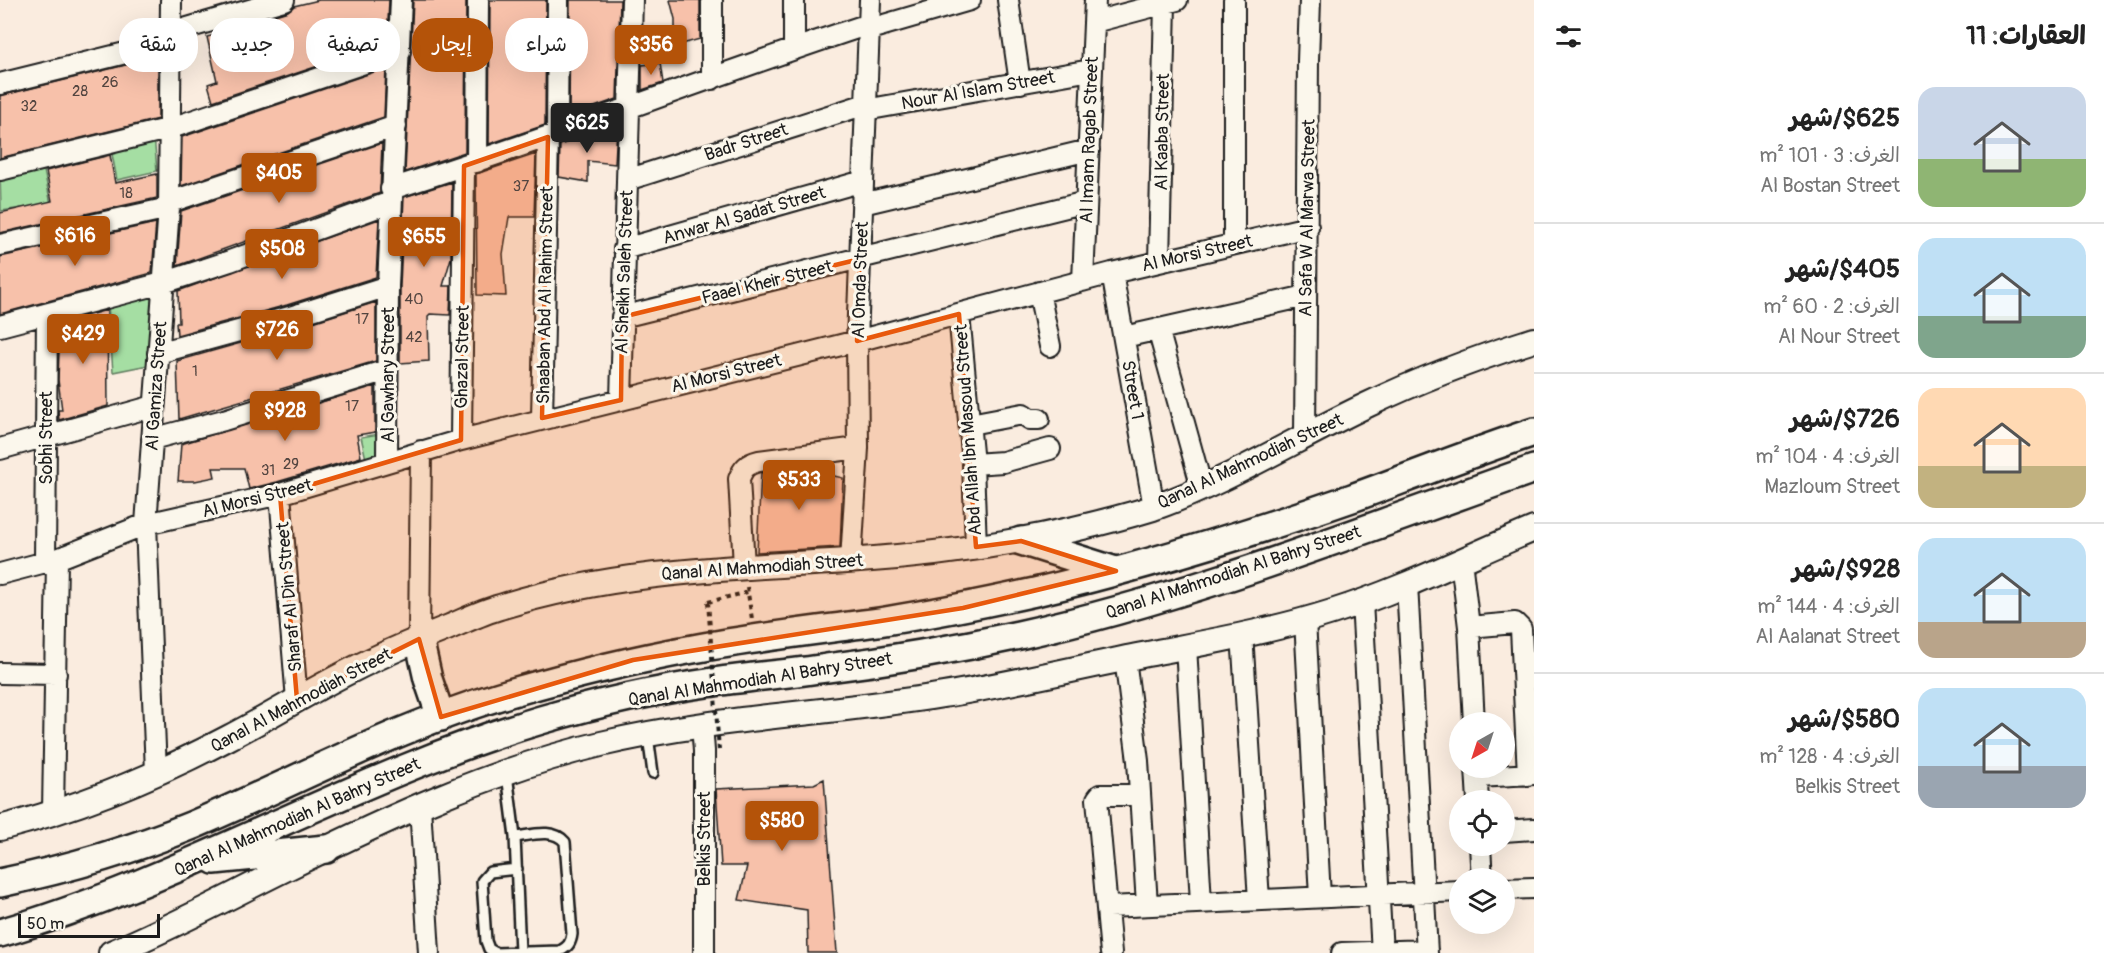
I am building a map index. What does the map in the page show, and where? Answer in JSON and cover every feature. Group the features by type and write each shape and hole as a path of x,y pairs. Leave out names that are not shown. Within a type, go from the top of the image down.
{"main road":[{"name":"Qanal Al Mahmodiah Al Bahry Street","path":"0,883 66,868 130,849 191,826 441,717 504,694 579,673 653,656 755,638 963,608 1039,591 1116,571 1274,524 1534,432"},
{"name":"Qanal Al Mahmodiah Al Bahry Street","path":"0,933 71,910 195,862 256,833 436,756 542,720 661,691 705,683 890,659 986,642 1082,620 1207,585 1534,469"},
{"path":"1021,541 1116,571"},
{"path":"420,639 428,679 441,717"},
{"path":"195,862 326,849"}],"street":[{"name":"Al Gamiza Street","path":"171,0 171,18"},
{"path":"198,27 263,3 284,0"},
{"name":"Al Gawhary Street","path":"400,51 401,0"},
{"name":"Ghazal Street","path":"460,440 478,0"},
{"name":"Shaaban Abd Al Rahim Street","path":"542,418 558,0"},
{"name":"Al Sheikh Saleh Street","path":"621,400 632,0"},
{"path":"712,0 712,79"},
{"path":"794,0 794,48"},
{"name":"Al Omda Street","path":"851,561 858,448 857,341 870,0"},
{"path":"0,326 163,283 230,261 470,164 629,109 794,48 951,3 970,0"},
{"path":"1008,0 1020,83"},
{"name":"Al Imam Ragab Street","path":"1083,280 1095,0"},
{"path":"1234,0 1234,244"},
{"name":"Al Safa W Al Marwa Street","path":"1305,435 1310,0"},
{"path":"1094,22 1171,2"},
{"name":"Al Kaaba Street","path":"1159,261 1171,2"},
{"path":"0,84 119,52"},
{"name":"Nour Al Islam Street","path":"866,107 1091,70"},
{"name":"Al Gamiza Street","path":"156,772 146,524 170,205 170,72"},
{"path":"0,170 171,128 338,72"},
{"name":"Al Gawhary Street","path":"387,461 388,286 399,72"},
{"name":"Badr Street","path":"627,180 866,107"},
{"path":"0,245 170,205 396,126"},
{"path":"862,204 1089,150"},
{"name":"Anwar Al Sadat Street","path":"624,249 863,181"},
{"name":"Faael Kheir Street","path":"622,317 1086,202"},
{"name":"Al Morsi Street","path":"0,574 51,561 146,524 280,494 421,451 542,418 857,341 1159,261 1308,227"},
{"name":"Street 1","path":"1112,273 1154,507"},
{"path":"158,353 290,317 388,286"},
{"path":"1039,292 1050,345"},
{"path":"1124,337 1306,296"},
{"name":"Sobhi Street","path":"47,314 45,438 56,675 53,813"},
{"name":"Abd Allah Ibn Masoud Street","path":"959,314 974,464 976,547"},
{"path":"1158,329 1202,488"},
{"name":"Qanal Al Mahmodiah Street","path":"0,828 53,813 156,772 228,738 352,670 496,608 570,588 625,579 744,566 851,561 976,547 1021,541 1115,519 1202,488 1305,435 1425,379 1534,340"},
{"path":"152,439 231,418 387,370"},
{"path":"0,449 154,406"},
{"path":"970,424 1023,414 1030,419 1039,419"},
{"path":"744,566 739,479 742,470 749,463 759,461 858,448"},
{"path":"974,464 1003,462 1050,449"},
{"path":"420,639 421,451"},
{"name":"Sharaf Al Din Street","path":"280,494 297,700"},
{"path":"111,953 420,806 507,771 553,757 647,734 702,725 940,696 1043,677 1305,620 1407,585 1534,529"},
{"path":"1461,560 1469,627 1473,712"},
{"path":"1342,953 1427,951 1407,585"},
{"path":"1362,602 1382,952"},
{"path":"1305,620 1320,897"},
{"path":"1469,627 1515,623 1521,629 1531,775 1515,774"},
{"path":"1242,634 1259,900"},
{"path":"1186,646 1201,902"},
{"path":"1125,658 1138,761 1147,905"},
{"path":"0,673 56,675"},
{"name":"Belkis Street","path":"702,725 704,953"},
{"path":"1111,953 1097,798 1100,795 1140,795"},
{"path":"420,806 429,953"},
{"path":"1515,830 1534,829"},
{"path":"1515,889 1534,888"},
{"path":"1107,907 1449,892"}],"lane":[{"path":"647,734 653,773"},
{"path":"507,771 515,837 519,952"},
{"path":"515,837 554,834 565,842 572,934 567,948 560,951 496,953 489,949 486,941 482,881 490,872 517,869"}],"path":[{"path":"744,566 755,638"},
{"path":"719,750 708,602 748,592"}],"highlighted area":[{"path":"548,137 542,418 621,400 622,317 860,259 857,341 959,314 976,547 1021,541 1116,571 963,608 633,660 441,717 419,639 297,700 280,494 461,440 464,166"}],"green space":[{"path":"154,135 157,171 117,180 110,144"},
{"path":"42,161 51,204 1,211 0,174"},
{"path":"158,297 154,358 148,365 113,372 108,304"},
{"path":"391,432 394,461 368,468 361,437"}],"building":[{"path":"319,0 389,0 388,18 306,18 306,70 213,101 208,84 217,81 215,72 294,72 294,18 276,18 275,15 288,11 294,6"},
{"path":"413,0 466,0 466,18 412,18"},
{"path":"490,0 546,0 546,18 505,18 505,72 545,72 545,125 489,144 490,72 493,72 493,18 490,18"},
{"path":"570,0 620,0 617,99 569,116 569,72 588,72 588,18 570,18"},
{"path":"670,0 700,0 700,39 675,46 675,19"},
{"path":"412,22 412,72 466,72 465,152 405,172"},
{"path":"660,63 663,83 642,90 642,65"},
{"path":"119,67 119,72 158,72 158,119 0,158 0,96"},
{"path":"374,72 386,72 384,117 181,186 182,137"},
{"path":"617,125 615,164 588,161 588,182 559,177 560,145"},
{"path":"382,143 380,193 177,266 181,211"},
{"path":"536,154 534,217 509,217 503,254 506,296 477,295 476,174"},
{"path":"110,155 115,183 157,174 157,198 0,233 0,213 52,201 46,171"},
{"path":"452,182 451,258 443,286 451,286 450,315 430,314 428,316 429,361 400,363 400,286 404,197"},
{"path":"379,219 376,277 287,305 177,335 178,291"},
{"path":"156,223 152,273 0,314 0,257"},
{"path":"376,302 376,361 179,419 177,361"},
{"path":"107,310 108,406 59,420 58,410 62,410 58,380 60,323"},
{"path":"375,386 375,432 357,435 361,457 249,489 244,468 213,468 215,477 195,481 178,481 181,444"},
{"path":"800,468 843,478 840,547 757,552 761,473"},
{"path":"824,779 837,953 808,953 807,910 739,900 747,866 721,866 716,789 814,784"}]}
